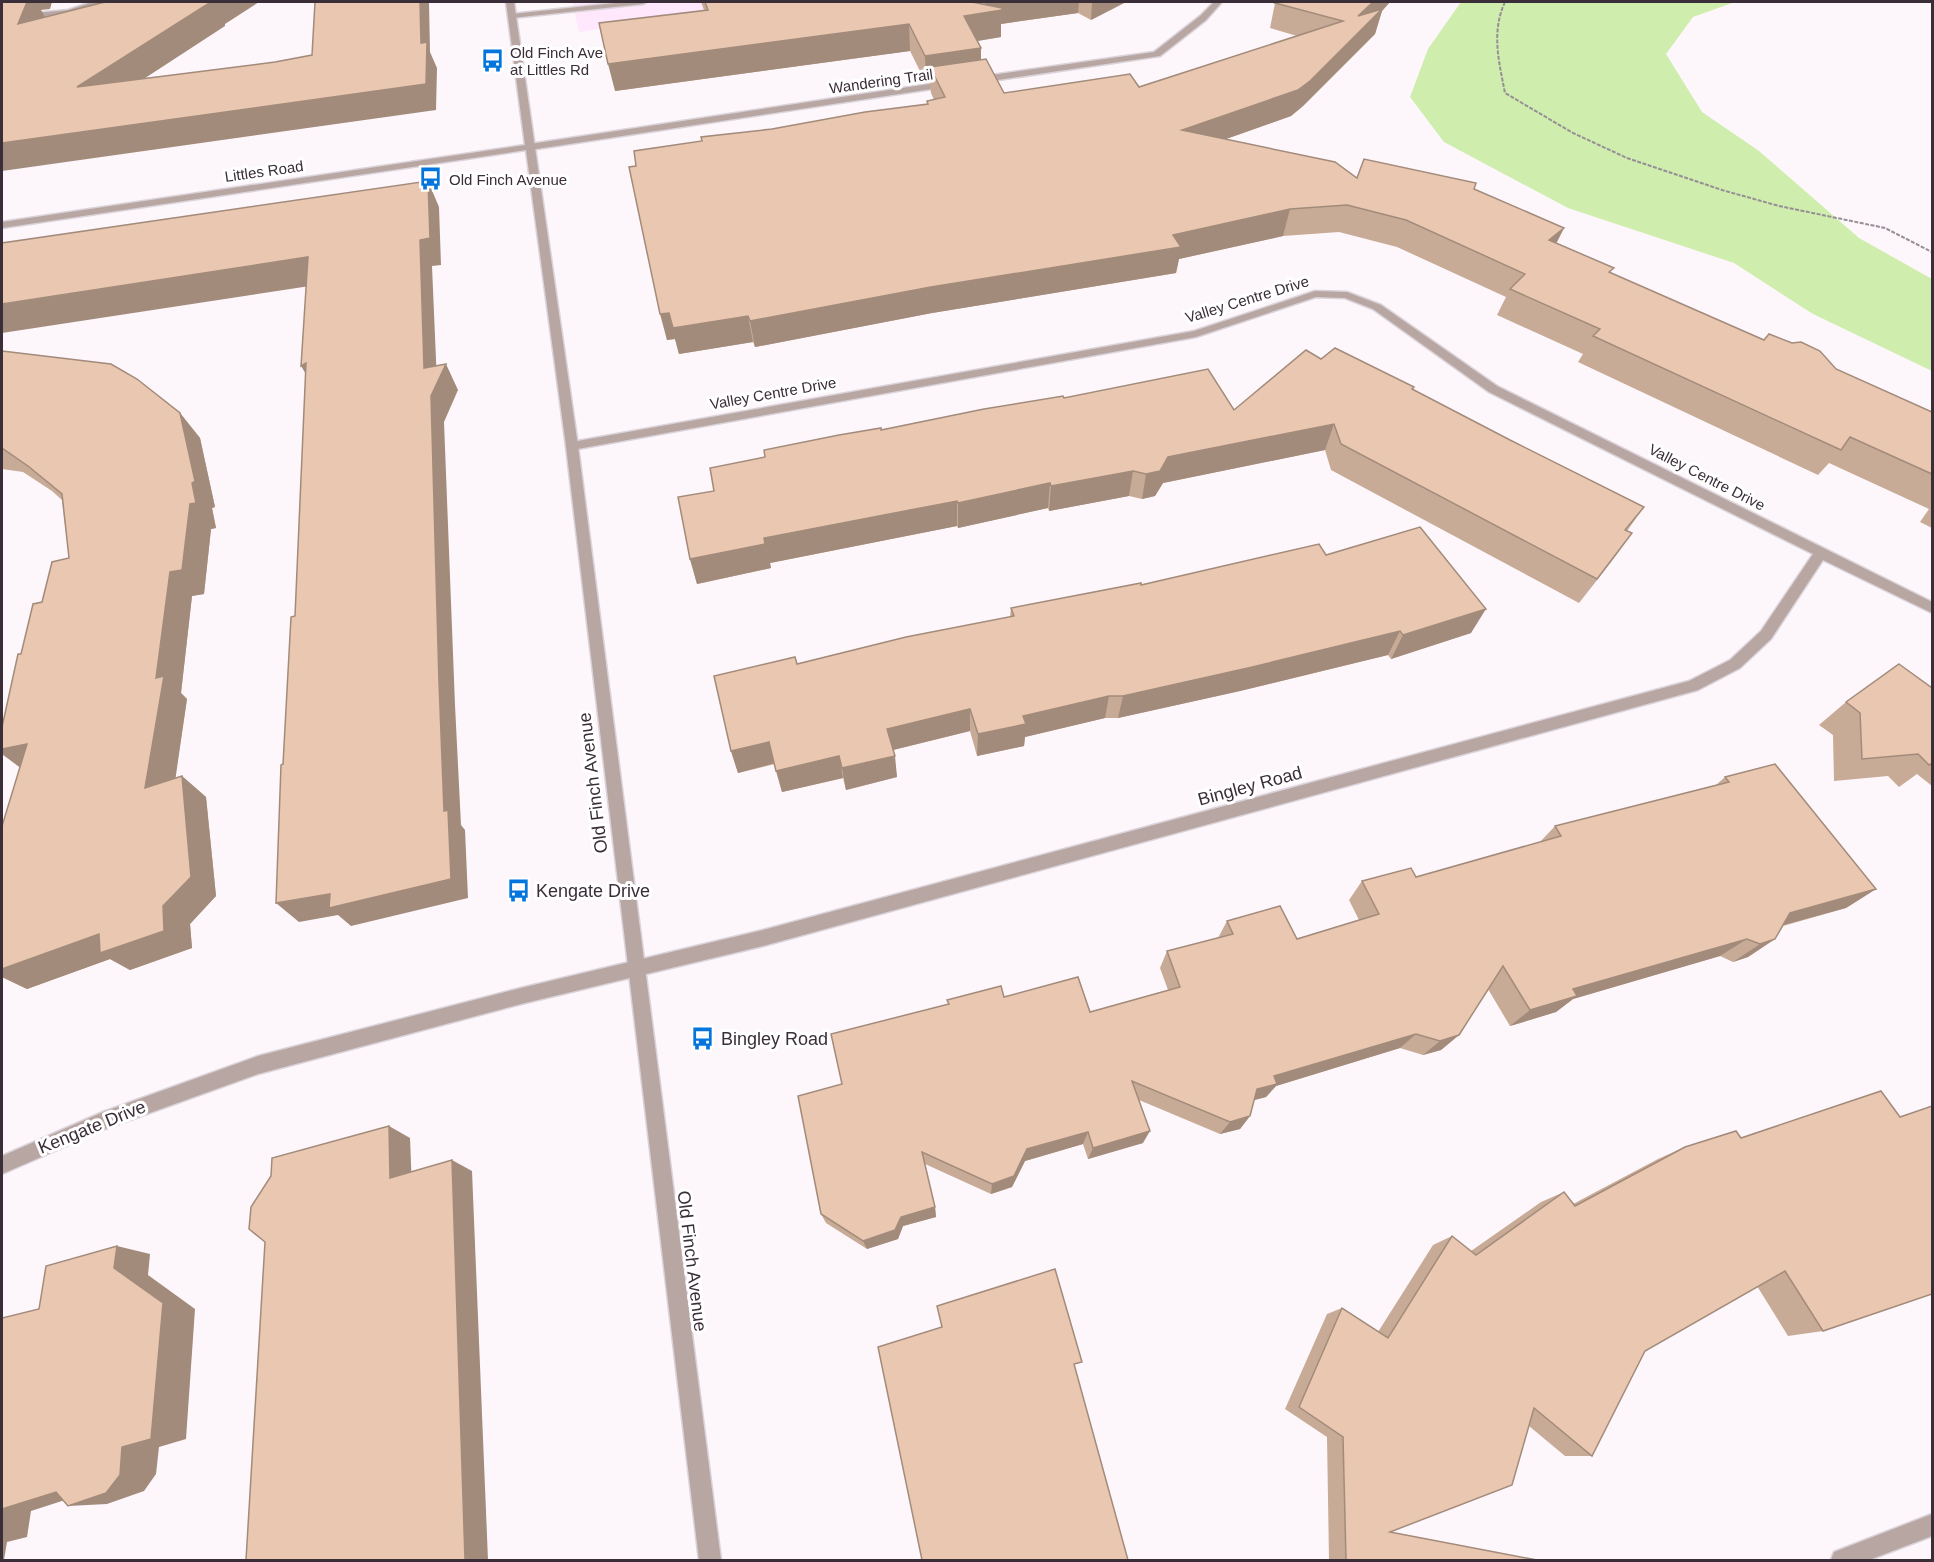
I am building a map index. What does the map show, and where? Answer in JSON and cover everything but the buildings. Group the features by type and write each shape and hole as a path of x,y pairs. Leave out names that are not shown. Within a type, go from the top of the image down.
{"street":[{"path":"2,19 69,12 99,2"},
{"name":"Old Finch Avenue","path":"510,2 572,446 710,1560"},
{"path":"512,16 643,2"},
{"path":"969,81 1157,54 1203,18 1218,2"},
{"name":"Wandering Trail","path":"530,147 958,83"},
{"name":"Littles Road","path":"2,225 530,147"},
{"name":"Valley Centre Drive","path":"572,446 1196,333 1269,311 1302,297 1333,293 1361,299 1377,307 1493,388 1932,608"},
{"name":"Bingley Road","path":"635,969 763,938 1693,686 1735,664 1766,635 1821,553"},
{"name":"Kengate Drive","path":"2,1165 103,1121 258,1065 635,969"},
{"path":"1842,1560 1932,1525"}],"path":[{"path":"1505,2 1499,12 1496,47 1505,93 1563,128 1627,158 1722,190 1779,206 1885,228 1932,252"}],"shaded area":[{"path":"572,2 801,2 579,32"}],"green space":[{"path":"1461,2 1735,2 1693,17 1666,54 1702,112 1759,151 1859,238 1932,279 1932,371 1813,314 1734,263 1568,208 1444,142 1410,97 1428,49"}],"place":[{"name":"Old Finch Ave at Littles Rd","path":"492,61"},
{"name":"Old Finch Avenue","path":"431,179"},
{"name":"Kengate Drive","path":"518,891"},
{"name":"Bingley Road","path":"703,1039"}]}
